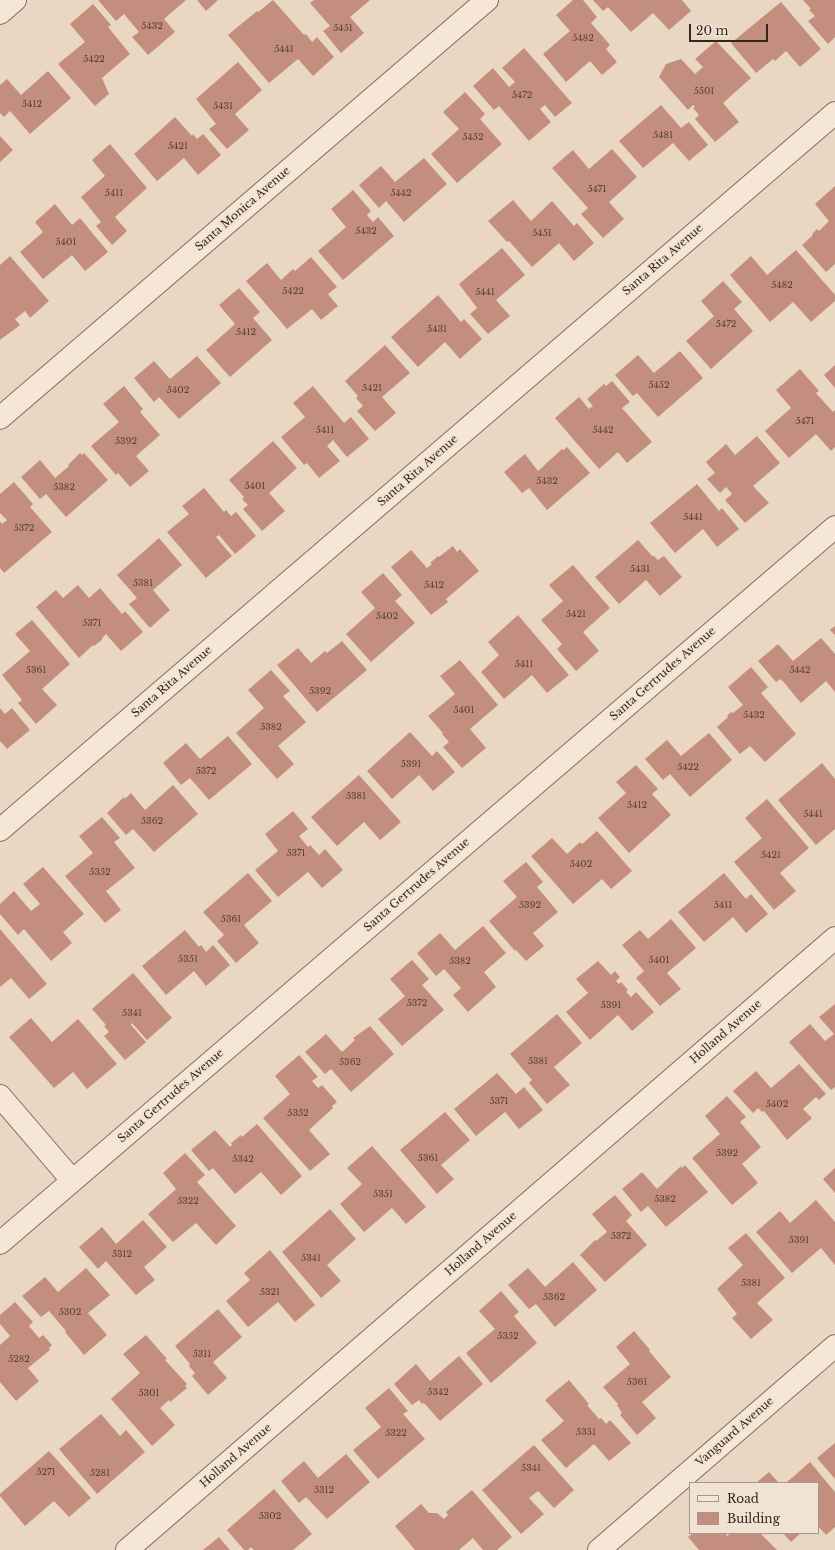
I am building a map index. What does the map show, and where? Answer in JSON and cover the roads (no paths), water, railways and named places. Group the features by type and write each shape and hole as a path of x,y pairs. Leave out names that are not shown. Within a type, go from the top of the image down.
{"street":[{"path":"0,12 15,0"},
{"name":"Santa Monica Avenue","path":"0,418 487,0"},
{"name":"Santa Rita Avenue","path":"0,830 835,113"},
{"name":"Santa Gertrudes Avenue","path":"0,1243 835,527"},
{"name":"Holland Avenue","path":"127,1550 835,938"},
{"path":"0,1096 72,1180"},
{"name":"Vanguard Avenue","path":"599,1550 835,1346"}]}
